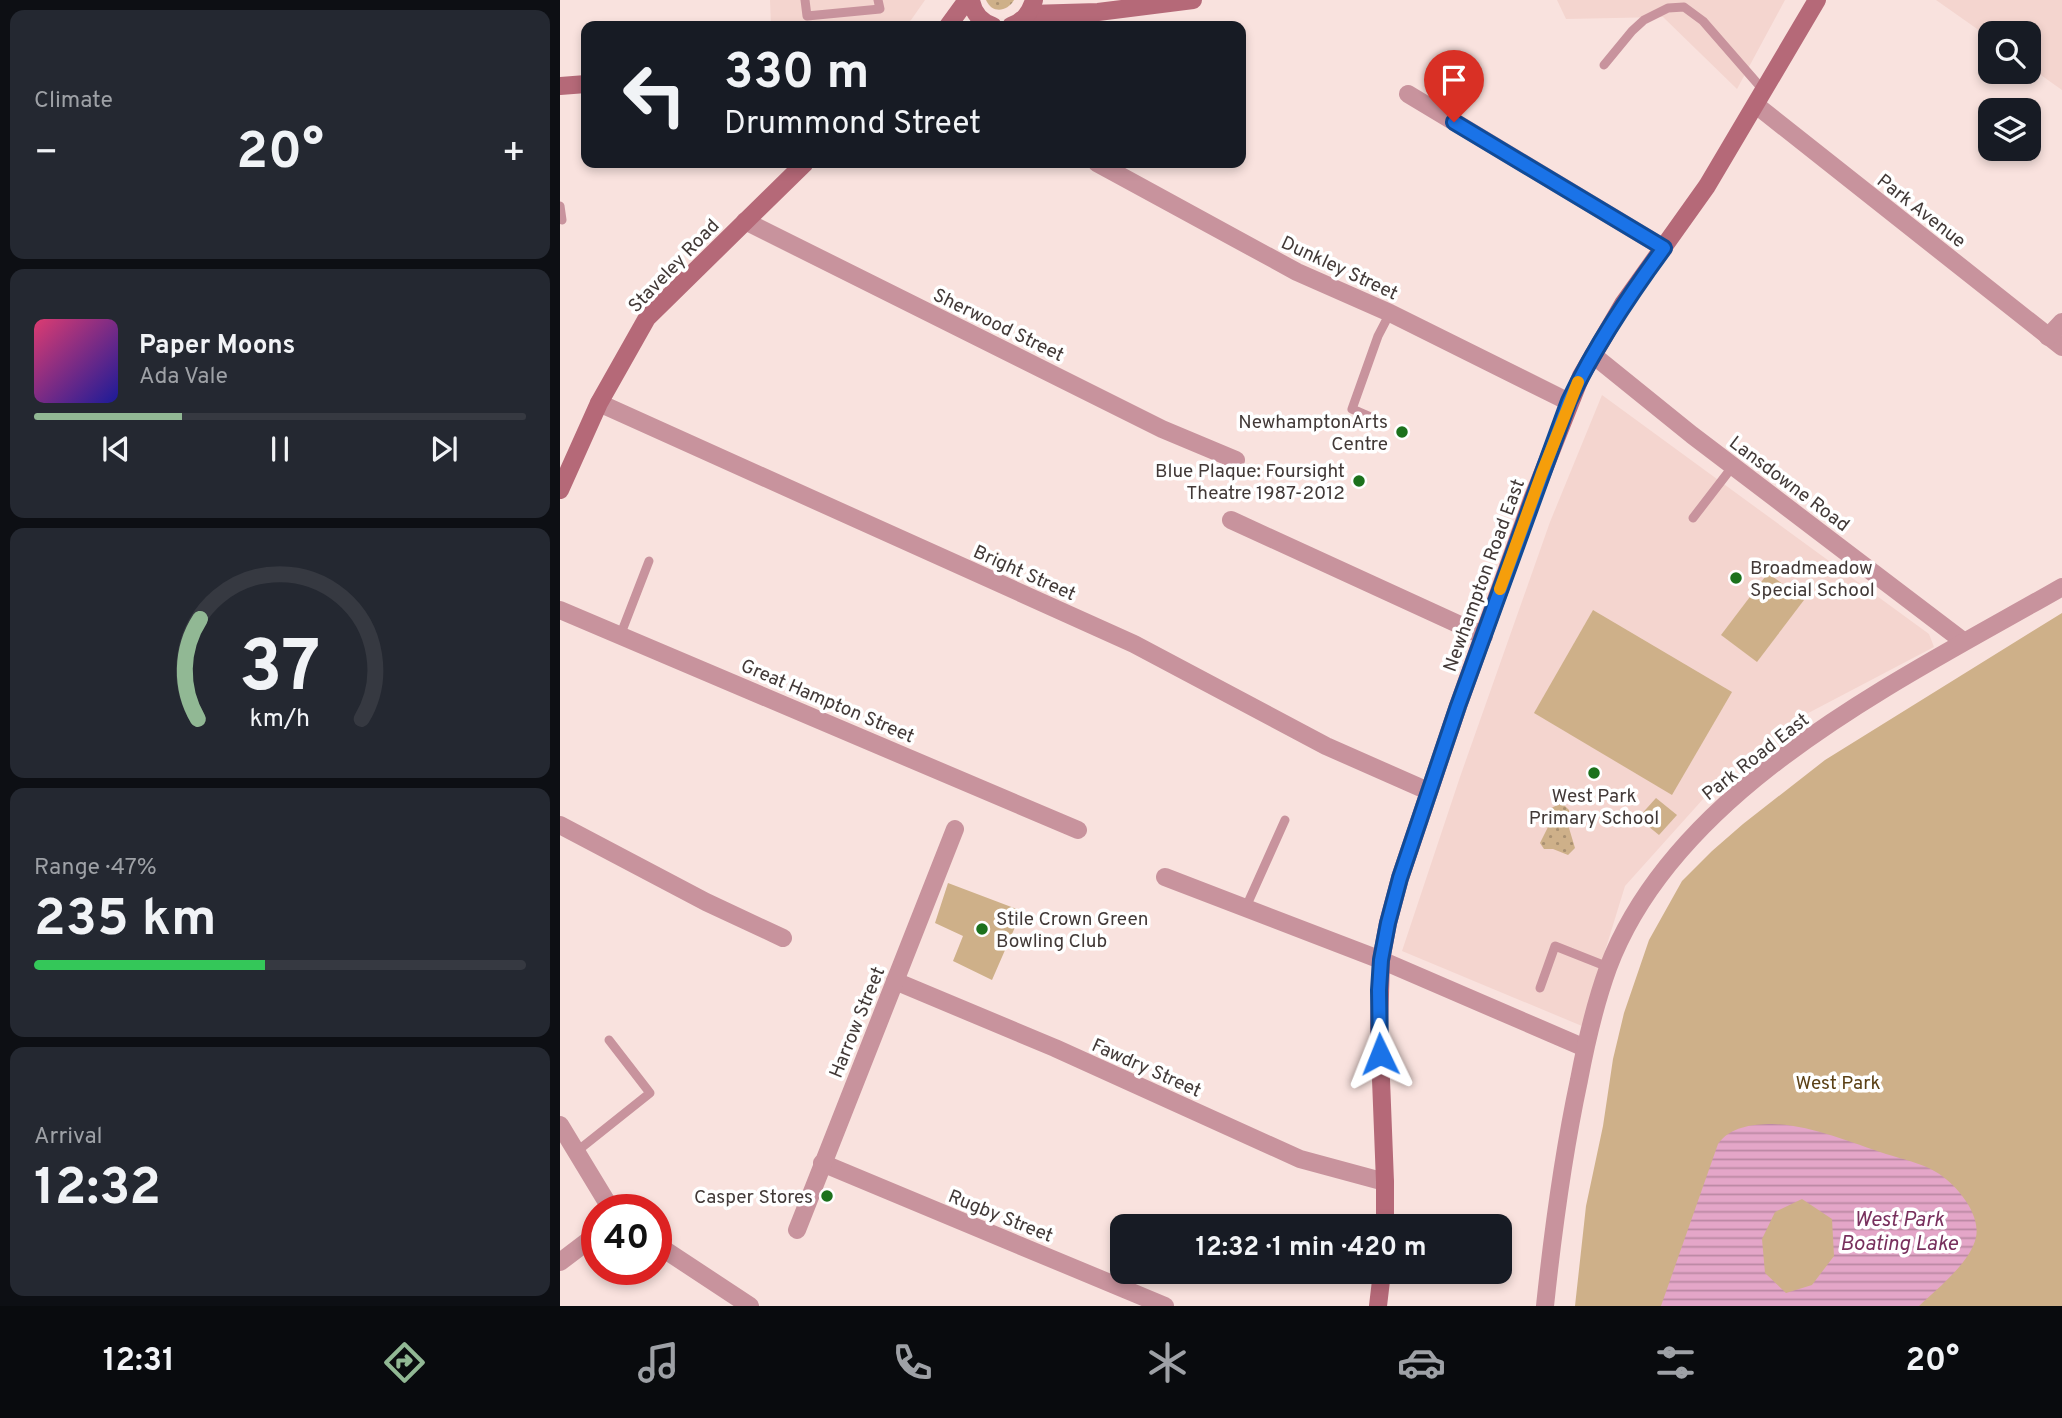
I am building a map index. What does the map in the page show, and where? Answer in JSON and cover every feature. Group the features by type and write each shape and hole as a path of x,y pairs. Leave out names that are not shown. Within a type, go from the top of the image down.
{"street":[{"path":"952,21 969,0 974,12 984,21"},
{"path":"1061,0 1098,12"},
{"path":"1031,7 1098,12 1193,0"},
{"name":"Newhampton Road East","path":"1385,1214 1379,1028 1381,960 1388,923 1428,790 1569,401 1623,304 1707,186 1816,0"},
{"path":"560,86 581,84"},
{"path":"1408,94 1664,248"},
{"name":"Park Avenue","path":"1760,98 2055,342"},
{"name":"Staveley Road","path":"560,490 599,403 648,318 800,168"},
{"name":"Dunkley Street","path":"1106,168 1297,272 1390,313 1569,401"},
{"name":"Sherwood Street","path":"745,221 1162,429 1236,460"},
{"path":"2055,342 2062,322"},
{"name":"Lansdowne Road","path":"1593,355 1733,466 1963,641"},
{"name":"Bright Street","path":"599,403 1134,644 1326,746 1428,790"},
{"path":"1231,520 1484,636"},
{"name":"Park Road East","path":"1545,1306 1564,1152 1585,1048 1608,967 1645,894 1708,819 1752,780 1796,748 1963,641 1991,628 2062,586"},
{"name":"Great Hampton Street","path":"560,611 1078,830"},
{"path":"560,825 706,902 783,938"},
{"name":"Harrow Street","path":"797,1230 955,830"},
{"path":"1165,877 1381,960 1585,1048"},
{"name":"Fawdry Street","path":"895,981 1055,1048 1300,1159 1385,1182"},
{"path":"560,1125 602,1194"},
{"name":"Rugby Street","path":"822,1164 1165,1306"},
{"path":"560,1262 581,1246"},
{"path":"672,1255 750,1306"},
{"path":"1378,1306 1381,1284"}],"lane":[{"path":"806,0 807,16 880,9 878,0"},
{"path":"1604,65 1644,20 1668,8 1684,8 1703,21 1760,98"},
{"path":"560,206 562,220"},
{"path":"1382,422 1352,409 1378,336 1390,313"},
{"path":"1693,518 1733,466"},
{"path":"620,636 649,561"},
{"path":"1246,907 1284,820"},
{"path":"1540,988 1555,946 1608,967"},
{"path":"576,1152 650,1093 609,1040"}],"shaded area":[{"path":"770,0 925,0 910,21 771,21"},
{"path":"1557,0 1785,0 1737,89 1663,17 1566,19"},
{"path":"1936,0 2062,0 2062,90 2041,75 2041,21 1978,21 1978,30"},
{"name":"West Park Primary School","path":"1602,395 1929,634 1934,647 1795,720 1730,769 1625,886 1582,1026 1402,951 1550,522"}],"green space":[{"path":"986,0 1014,0 1008,7 1000,10 992,8"},
{"path":"1768,573 1804,600 1757,662 1721,635"},
{"path":"1593,610 1732,692 1672,795 1534,713"},
{"name":"West Park","path":"2062,613 2062,1306 1575,1306 1586,1206 1624,1013 1649,940 1682,881 1743,824 1825,760"},
{"path":"1656,798 1677,815 1659,835 1638,818"},
{"path":"1562,803 1569,810 1569,828 1575,848 1568,855 1553,849 1544,849 1540,843 1551,821 1551,808"},
{"name":"Stile Crown Green Bowling Club","path":"948,883 1022,911 992,980 953,961 963,936 935,923"}],"water":[{"name":"West Park Boating Lake","path":"1764,1124 1787,1125 1844,1139 1936,1172 1958,1191 1975,1218 1976,1237 1968,1256 1919,1306 1661,1306 1718,1144 1735,1130","holes":["1802,1199 1832,1219 1834,1256 1812,1285 1786,1293 1765,1273 1762,1239 1775,1212"]}],"slow traffic":[{"path":"1500,589 1578,382"}],"place":[{"name":"NewhamptonArts Centre","path":"1402,432"},
{"name":"Blue Plaque: Foursight Theatre 1987-2012","path":"1359,481"},
{"name":"Broadmeadow Special School","path":"1736,578"},
{"name":"West Park Primary School","path":"1594,773"},
{"name":"Stile Crown Green Bowling Club","path":"982,929"},
{"name":"Casper Stores","path":"827,1196"}],"route":[{"path":"1380,1054 1379,990 1388,923 1417,824 1458,706 1569,401 1623,304 1664,248 1454,122"}]}
